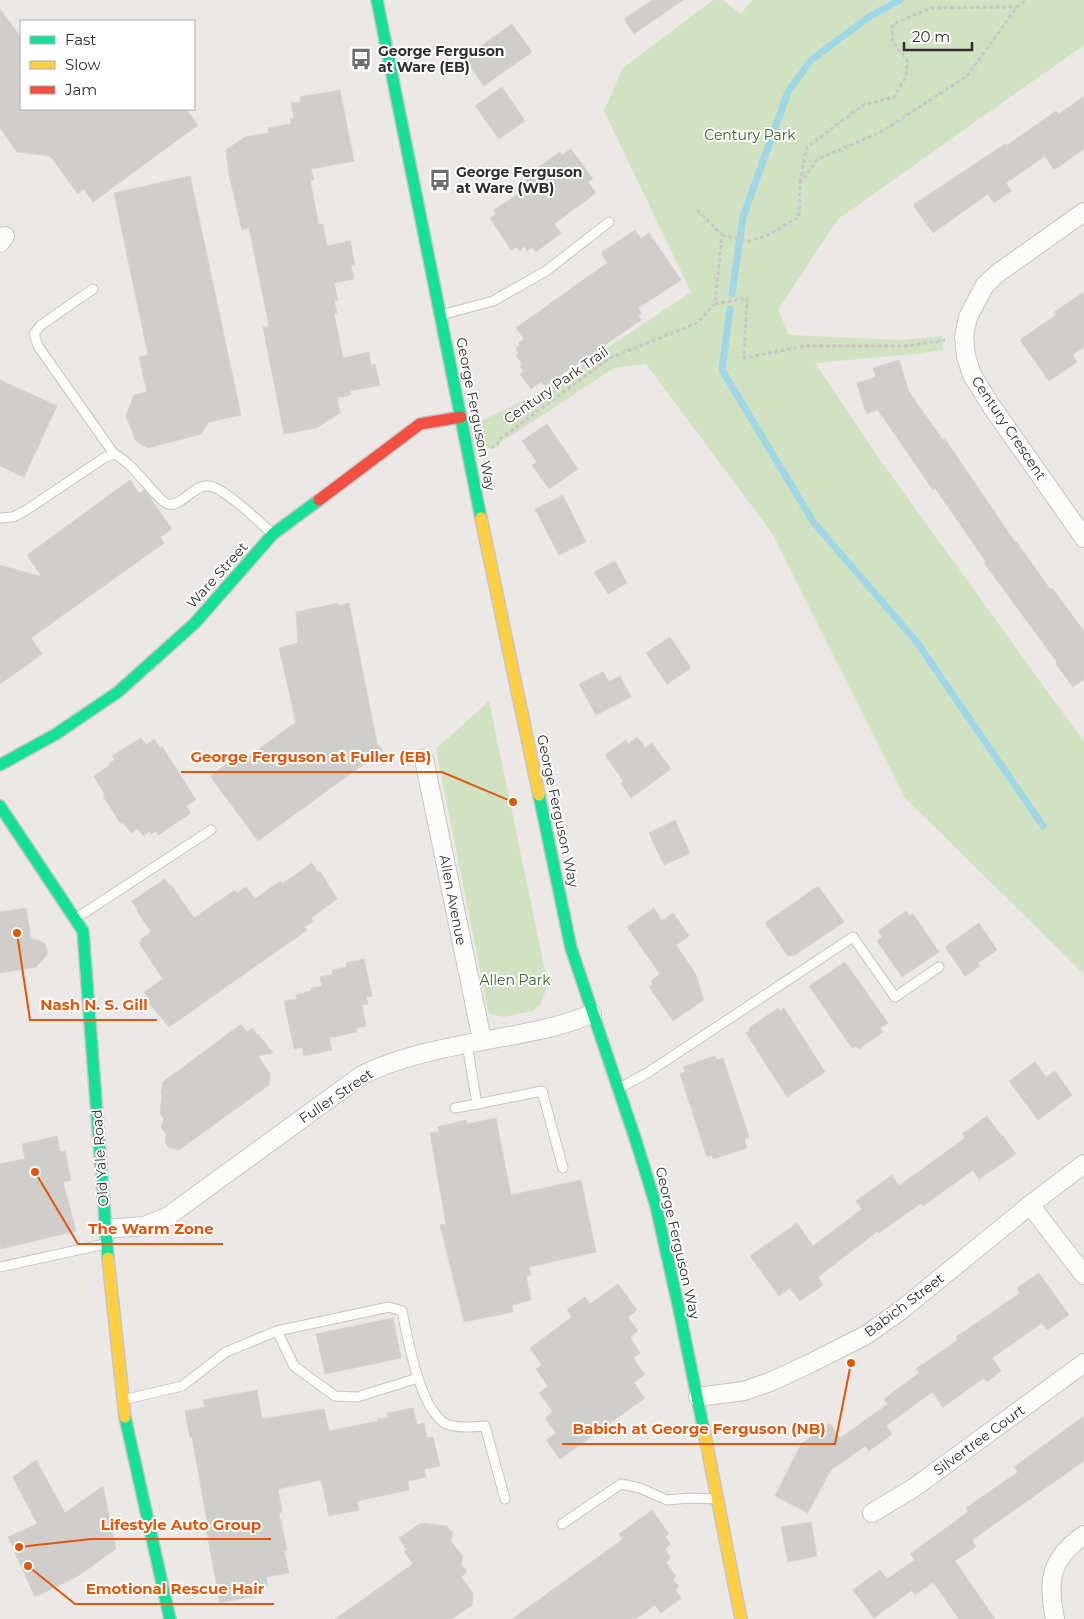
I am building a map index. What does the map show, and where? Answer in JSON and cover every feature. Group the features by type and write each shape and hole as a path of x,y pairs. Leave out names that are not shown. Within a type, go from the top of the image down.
{"main road":[{"name":"George Ferguson Way","path":"377,0 462,417 467,450 571,948 656,1206 698,1397 741,1619"},
{"name":"Ware Street","path":"0,765 56,734 118,692 195,622 273,534 420,424 462,417"},
{"name":"Old Yale Road","path":"0,806 82,931 88,975 106,1236 122,1400 170,1619"}],"street":[{"name":"Century Crescent","path":"1084,212 998,273 985,285 968,317 964,337 966,356 972,375 1084,538"},
{"name":"Allen Avenue","path":"424,759 475,1042"},
{"name":"Fuller Street","path":"106,1236 144,1226 167,1217 362,1075 384,1064 475,1042 552,1027 592,1014"},
{"name":"Babich Street","path":"698,1397 744,1391 770,1382 866,1335 900,1311 1030,1204 1084,1164"},
{"path":"1030,1204 1084,1275"},
{"name":"Silvertree Court","path":"872,1514 915,1486 1084,1363"},
{"path":"1055,1619 1052,1604 1052,1578 1056,1563 1064,1552 1084,1535"}],"lane":[{"path":"441,316 493,302 546,270 609,222"},
{"path":"93,289 41,325 34,334 38,346 114,454 123,458 167,504 174,504 201,486 208,485 229,496 273,534"},
{"path":"0,518 13,517 25,511 104,458 114,454"},
{"path":"74,919 211,830"},
{"path":"618,1089 647,1073 852,937 894,997 939,967"},
{"path":"475,1042 478,1104"},
{"path":"455,1108 542,1091 563,1168"},
{"path":"0,1267 106,1236"},
{"path":"122,1400 182,1386 226,1352 276,1331 389,1307 402,1311 411,1356 418,1378 433,1411 444,1424 468,1427 485,1426 505,1499"},
{"path":"276,1331 294,1366 335,1396 357,1397 418,1378"},
{"path":"562,1524 620,1484 640,1488 667,1500 690,1498 717,1499"}],"path":[{"path":"800,183 818,159 881,132 967,76 1017,7 1028,0"},
{"path":"698,210 722,235 749,241 766,236 798,217 800,183 806,147 863,105 894,97 906,76 907,60 892,41 893,24 931,8 1017,7"},
{"path":"722,235 715,304 746,298 744,358 805,346 905,346 964,337"},
{"name":"Century Park Trail","path":"491,448 497,445 500,439 610,358 697,323 715,304"}],"green space":[{"name":"Century Park","path":"713,0 723,0 741,14 752,0 1084,0 1084,45 838,219 778,310 789,335 903,340 942,336 943,350 815,363 878,457 1084,742 1084,974 905,798 772,533 646,364 614,368 497,445 472,456 466,428 538,394 691,292 604,111 623,68"},
{"name":"Allen Park","path":"489,701 548,985 540,1005 532,1011 504,1017 489,1014 436,749"}],"building":[{"path":"652,0 683,0 634,34 624,19"},
{"path":"0,9 20,36 20,110 187,110 198,125 93,202 84,189 78,194 50,156 17,152 0,128"},
{"path":"512,24 532,52 484,86 464,58"},
{"path":"502,87 525,121 499,139 475,106"},
{"path":"340,90 354,161 311,169 314,180 310,180 319,225 323,224 327,246 350,241 355,265 351,265 354,279 334,283 338,300 334,301 337,313 334,314 343,358 369,352 371,365 375,364 380,385 350,391 351,395 337,398 340,413 316,428 284,434 263,327 269,326 249,228 242,230 229,174 226,150 245,137 269,133 268,128 291,124 290,119 294,118 291,103 301,102 300,97"},
{"path":"1084,96 1084,149 1054,170 1045,156 1006,183 1011,191 994,203 988,194 933,233 913,205 1005,144 1006,146 1056,111 1059,114"},
{"path":"571,149 593,179 588,182 596,193 554,224 561,233 536,252 532,247 527,251 524,246 520,251 517,247 511,250 490,218 496,214 494,210 530,186 525,180 533,175 531,172 560,152 562,155"},
{"path":"190,176 241,415 209,422 201,434 148,448 136,441 126,416 134,395 147,392 139,357 148,355 114,193"},
{"path":"635,230 641,239 649,233 681,280 638,308 642,314 638,316 641,320 545,386 541,382 531,389 520,374 524,371 516,355 519,353 515,348 524,339 516,328 607,263 601,253"},
{"path":"1084,292 1084,347 1072,355 1077,362 1049,381 1020,340 1056,315 1054,312"},
{"path":"899,360 909,392 943,440 945,439 1015,542 1084,631 1084,679 1073,687 1056,664 1057,662 984,563 986,562 935,488 933,490 878,410 866,414 857,383 876,377 873,368"},
{"path":"0,380 57,406 24,477 0,466"},
{"path":"547,424 578,469 549,489 532,465 537,462 522,441"},
{"path":"130,480 139,493 144,490 146,492 172,529 160,537 164,543 31,638 42,654 0,684 0,565 42,577 27,555"},
{"path":"563,495 586,542 559,555 535,509"},
{"path":"615,561 627,583 608,594 594,572"},
{"path":"338,603 338,606 349,603 377,743 383,750 258,841 210,776 235,758 236,760 246,753 248,757 296,722 279,648 298,643 296,612"},
{"path":"670,637 691,668 667,684 646,653"},
{"path":"603,672 609,682 620,676 631,697 596,715 579,684"},
{"path":"638,737 645,748 652,743 671,769 631,798 621,784 624,782 605,755 626,740 628,744"},
{"path":"141,738 146,745 154,739 160,748 162,746 196,800 186,806 191,813 158,835 156,831 151,834 150,831 143,836 138,829 131,833 123,822 121,824 103,796 105,795 94,776 115,760 112,756"},
{"path":"675,820 690,853 664,865 649,833"},
{"path":"312,863 318,872 320,871 337,899 311,918 313,921 304,927 307,930 169,1027 149,1003 151,1002 144,992 163,979 139,943 142,942 140,940 151,932 132,901 165,879 194,918 235,890 237,893 246,887 255,899 280,881 282,884"},
{"path":"818,886 844,922 795,955 788,956 765,923"},
{"path":"26,908 31,938 45,944 47,955 36,967 0,973 0,912"},
{"path":"654,908 662,921 673,913 689,936 676,945 695,973 704,1000 673,1021 649,987 653,984 651,981 660,974 627,927"},
{"path":"906,911 910,916 913,914 939,952 902,977 877,941 882,937 878,931"},
{"path":"979,923 997,950 978,963 980,966 965,976 945,947"},
{"path":"364,959 372,996 366,997 368,1004 362,1005 366,1026 356,1028 357,1032 329,1038 332,1050 304,1056 302,1047 294,1049 284,1001 297,999 296,995 311,991 311,988 322,986 320,977 333,974 332,970 347,967 346,963"},
{"path":"845,962 888,1023 880,1028 883,1032 859,1049 856,1046 852,1048 809,986"},
{"path":"778,1008 780,1011 784,1008 825,1072 787,1097 746,1033 750,1031 749,1028"},
{"path":"241,1024 247,1032 252,1028 273,1053 258,1056 270,1074 269,1085 179,1150 168,1147 165,1142 166,1134 161,1127 164,1119 160,1113 163,1082"},
{"path":"715,1056 717,1060 723,1058 749,1137 744,1139 747,1148 713,1159 712,1155 707,1157 680,1074 685,1072 683,1067"},
{"path":"1035,1062 1046,1077 1055,1071 1072,1095 1038,1120 1009,1081"},
{"path":"987,1116 1016,1154 979,1179 973,1170 923,1206 921,1203 879,1233 878,1231 818,1277 823,1285 800,1301 790,1288 779,1296 750,1256 797,1223 813,1246 862,1209 856,1201 892,1175 899,1186 965,1138 962,1134"},
{"path":"496,1118 511,1195 581,1180 596,1252 529,1267 531,1275 526,1276 531,1300 512,1305 513,1312 464,1322 440,1225 446,1224 430,1133 439,1132 438,1127 466,1120 467,1124"},
{"path":"57,1136 60,1152 65,1151 71,1180 63,1182 76,1231 0,1249 0,1164 25,1159 22,1144"},
{"path":"1039,1273 1069,1315 1047,1330 1042,1323 992,1358 1001,1371 987,1382 984,1378 943,1407 932,1392 886,1426 892,1434 869,1451 865,1446 830,1471 808,1513 775,1496 801,1444 830,1423 840,1438 888,1404 884,1399 919,1373 916,1369 958,1340 956,1337 1020,1293 1017,1288"},
{"path":"618,1284 637,1310 628,1317 638,1331 630,1337 640,1353 633,1358 645,1374 634,1383 645,1398 560,1459 546,1440 556,1433 545,1418 553,1412 539,1393 548,1386 536,1369 542,1365 530,1348 572,1317 567,1310 585,1297 590,1304"},
{"path":"393,1318 401,1358 325,1374 316,1334"},
{"path":"257,1390 262,1419 324,1409 329,1431 378,1421 377,1419 388,1417 387,1413 413,1408 417,1425 424,1423 427,1438 433,1437 440,1466 424,1469 426,1477 408,1481 409,1490 357,1501 359,1510 329,1516 321,1480 278,1489 282,1512 279,1513 287,1550 284,1551 289,1573 266,1577 268,1586 257,1588 259,1595 220,1603 192,1437 190,1438 185,1411 205,1407 203,1400"},
{"path":"1084,1416 1084,1461 972,1540 976,1547 955,1561 995,1619 959,1619 933,1582 915,1595 912,1590 874,1618 853,1590 880,1570 887,1579 915,1560 910,1554 968,1512 966,1508 1018,1472 1014,1467"},
{"path":"36,1460 65,1513 103,1486 116,1549 78,1576 35,1597 8,1537 37,1524 13,1477"},
{"path":"652,1510 669,1534 665,1537 671,1544 665,1549 671,1558 666,1562 676,1577 673,1579 679,1587 675,1589 681,1598 661,1613 655,1605 636,1619 512,1619 623,1539 619,1534"},
{"path":"811,1522 817,1556 788,1562 781,1527"},
{"path":"421,1523 447,1526 453,1533 451,1541 463,1557 461,1564 467,1572 461,1577 473,1593 472,1605 452,1619 335,1619 413,1564 404,1551 407,1550 399,1538"}],"waterway":[{"path":"732,294 743,217 788,92 811,60 870,16 900,0"},
{"path":"730,309 722,370 814,523 916,641 1043,826"}],"traffic: fast":[{"path":"377,0 481,518"},
{"path":"0,765 56,734 118,692 195,623 273,534 319,500"},
{"path":"539,795 571,948 656,1206 704,1431"},
{"path":"0,806 83,931 108,1258"},
{"path":"125,1417 170,1619"}],"traffic: slow":[{"path":"481,518 539,795"},
{"path":"108,1258 125,1417"},
{"path":"704,1431 741,1619"}],"traffic: jam":[{"path":"319,500 420,424 461,417"}],"place":[{"name":"George Ferguson at Ware (EB)","path":"361,59"},
{"name":"George Ferguson at Ware (WB)","path":"440,180"},
{"name":"George Ferguson at Fuller (EB)","path":"513,802"},
{"name":"Nash N. S. Gill","path":"17,933"},
{"name":"The Warm Zone","path":"35,1172"},
{"name":"Babich at George Ferguson (NB)","path":"851,1363"},
{"name":"Lifestyle Auto Group","path":"19,1547"},
{"name":"Emotional Rescue Hair","path":"28,1566"}]}
